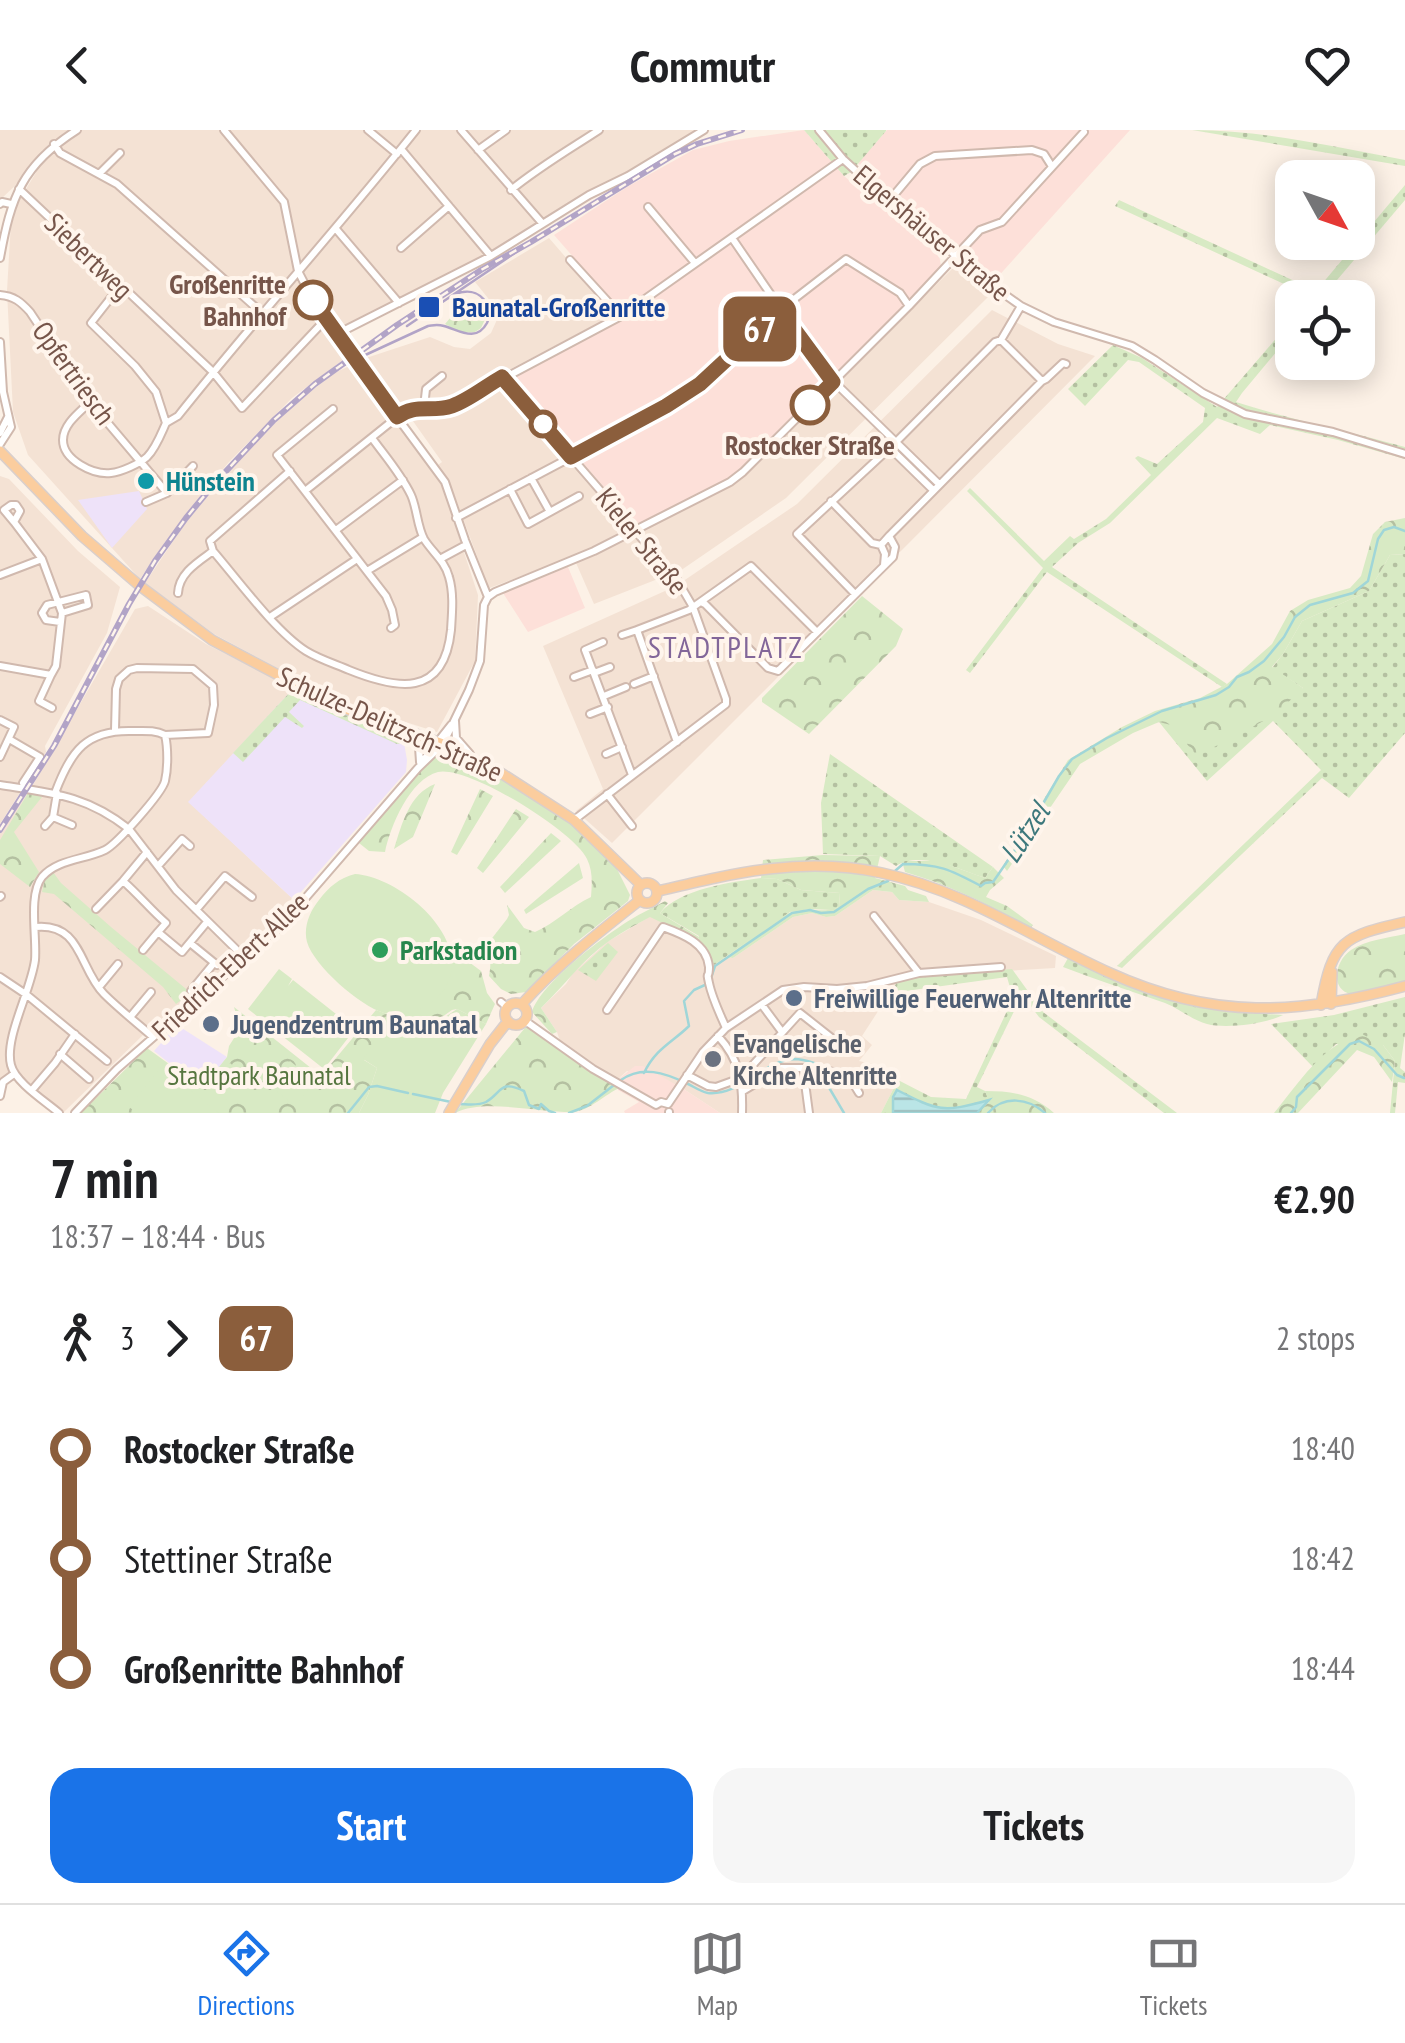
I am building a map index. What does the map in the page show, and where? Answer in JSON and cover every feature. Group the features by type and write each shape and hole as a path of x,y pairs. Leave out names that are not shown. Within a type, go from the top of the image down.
{"main road":[{"name":"Schulze-Delitzsch-Straße","path":"0,448 104,556 212,640 335,706 439,743 524,786 574,820 640,885"},
{"path":"658,891 757,869 834,866 903,878 967,900 1107,972 1170,995 1211,1004 1290,1009 1358,999 1405,986"},
{"path":"651,883 658,891 657,898 646,903 637,894 640,885 651,883"},
{"path":"522,1004 582,944 640,900"},
{"path":"1326,1005 1328,968 1340,948 1363,933 1405,923"},
{"path":"1326,1005 1340,951 1352,941 1405,923"},
{"path":"1332,982 1340,993 1358,999"},
{"path":"508,1022 504,1004 522,1004"},
{"path":"508,1022 524,1020 522,1004"},
{"path":"450,1111 490,1044 508,1022"}],"street":[{"path":"0,258 11,204 19,189 45,153 77,130"},
{"path":"224,130 284,202 298,271 313,300 445,482 488,597 590,554 730,482 909,306 980,230 1002,222 1084,132"},
{"path":"368,130 398,152 490,256"},
{"path":"90,402 66,426 64,447 73,459 90,470 110,473 150,454 166,422 178,416 416,130"},
{"path":"461,130 542,223"},
{"path":"478,150 506,130"},
{"path":"512,190 600,130"},
{"path":"337,334 490,256 589,194 628,176 704,130"},
{"name":"Elgershäuser Straße","path":"820,130 889,201 1021,306 1054,322 1144,353 1203,393 1245,414 1333,432 1405,454"},
{"path":"54,144 60,153 117,184 262,314"},
{"path":"889,201 920,164 943,154 1039,151 1051,166"},
{"path":"98,174 120,153"},
{"path":"306,491 406,410 452,406 621,316 844,159"},
{"name":"Siebertweg","path":"19,189 213,372 242,408 326,319"},
{"path":"0,204 11,204"},
{"path":"401,248 449,206"},
{"path":"648,207 696,262"},
{"path":"336,229 399,303"},
{"path":"732,238 833,382 936,487"},
{"path":"456,518 700,384 780,310 846,259 900,294 909,306"},
{"path":"570,260 621,316"},
{"path":"120,286 91,323 156,392 166,422"},
{"name":"Opfertriesch","path":"0,295 21,302 30,312 90,402 167,493"},
{"path":"855,594 796,534 1001,340 1021,306"},
{"path":"1001,340 1042,380"},
{"path":"0,342 2,392 11,427 0,448"},
{"path":"882,544 1042,380 1066,364"},
{"path":"424,406 426,389 442,376"},
{"name":"Kieler Straße","path":"502,377 697,605 726,704 574,820"},
{"path":"333,409 278,455 386,596 392,610 391,628"},
{"path":"0,433 8,416"},
{"path":"290,472 210,541 212,551 270,617 309,654 392,684 410,685 428,678 449,642 449,575 423,537 404,480 372,438"},
{"path":"146,502 167,493 193,466"},
{"path":"532,478 550,512"},
{"path":"336,530 404,480"},
{"path":"510,489 528,524 579,496"},
{"path":"831,501 872,543 882,544"},
{"path":"14,522 42,558 60,601 56,666 40,701 52,708"},
{"path":"697,605 706,604 772,671 778,672 896,552 889,536"},
{"path":"367,570 423,537"},
{"path":"882,544 884,564"},
{"path":"440,559 466,545"},
{"path":"178,592 178,584 189,569 212,551"},
{"path":"0,575 42,558"},
{"path":"270,617 357,559"},
{"path":"622,635 697,605 750,566 817,632"},
{"path":"60,622 46,620 42,613 47,605 86,595 88,605 62,612"},
{"name":"Friedrich-Ebert-Allee","path":"75,1113 117,1069 282,924 439,743 455,720 480,661 488,597"},
{"path":"638,630 677,742"},
{"path":"604,642 585,650 632,775"},
{"path":"0,666 51,675"},
{"path":"574,677 610,667"},
{"path":"45,826 53,816 65,766 87,740 115,730 165,735 208,733 214,705 212,686 193,669 136,668 119,679 115,730"},
{"path":"604,696 654,676"},
{"path":"590,714 608,707"},
{"path":"0,720 14,727 0,757"},
{"path":"455,720 456,738 474,758"},
{"path":"404,732 421,752 418,768"},
{"path":"59,1113 14,1074 9,1060 35,960 34,906 39,880 52,867 109,848 129,829 164,784 165,735"},
{"path":"9,739 40,757 23,784"},
{"path":"606,754 622,748"},
{"path":"0,785 76,798 129,829 176,890 245,958"},
{"path":"608,794 632,826"},
{"path":"53,816 72,824"},
{"path":"158,866 182,839 190,846"},
{"path":"96,908 148,852"},
{"path":"196,910 225,876 252,897"},
{"path":"123,881 166,923 143,950"},
{"path":"874,916 918,973"},
{"path":"158,932 182,952 208,922"},
{"path":"35,927 48,926 65,932 102,992 153,1037"},
{"path":"607,1010 663,927 699,944 709,966 708,982 726,1028"},
{"path":"190,943 216,964 191,991"},
{"path":"98,987 118,964"},
{"path":"524,1020 656,1109 661,1102 669,1111 683,1080 718,1036 783,990 867,986 918,973 1001,967"},
{"path":"0,977 28,995 107,1062"},
{"path":"130,1016 151,992"},
{"path":"762,1005 782,1032"},
{"path":"742,1084 800,1013 838,1043"},
{"path":"32,1090 75,1034"},
{"path":"718,1036 735,1058 742,1084 742,1113"},
{"path":"60,1054 89,1079"},
{"path":"683,1080 716,1088 742,1084 780,1068 803,1068 844,1076 854,1082 858,1093"},
{"path":"803,1068 808,1113"},
{"path":"0,1096 4,1082 14,1074"}],"shaded area":[{"path":"0,130 704,130 491,256 334,336 347,357 292,398 228,463 140,579 28,455 13,412 7,291 11,222 49,151 43,150 1,199 0,207"},
{"path":"804,130 844,176 939,255 941,266 734,475 639,525 513,382 513,378 626,317 554,235 693,150"},
{"path":"887,130 1130,130 995,280 858,163"},
{"path":"549,238 614,313 497,376 668,575 594,604 573,556 487,589 449,481 438,465 442,462 403,407 395,408 360,360 430,337 470,349 491,333 500,313 475,282"},
{"path":"953,268 989,296 786,498 677,573 642,531 745,474"},
{"path":"992,310 1058,344 1095,356 612,843 576,811 603,789 543,646 676,586 797,504"},
{"path":"354,364 442,485 478,595 475,661 437,732 339,701 214,634 145,583 184,525 230,469 290,408 334,373"},
{"path":"0,476 9,479 78,551 120,587 107,633 45,746 46,752 0,824"},
{"path":"139,491 147,509 112,548 78,500"},
{"path":"568,567 585,608 528,632 503,593"},
{"path":"148,606 206,644 294,688 189,802 294,900 238,957 143,1035 64,1112 15,1073 0,1086 0,834 36,780 135,609"},
{"path":"294,688 403,737 407,760 406,772 294,900 188,802"},
{"path":"873,890 892,892 899,900 929,902 981,920 1056,956 1055,968 923,976 897,982 862,1036 872,1045 859,1061 886,1067 898,1080 881,1113 720,1113 682,1088 627,1071 617,1080 591,1065 561,1044 541,1008 607,942 651,916 698,940 715,964 726,957 733,958 793,917 812,913 835,916"},
{"path":"177,1025 227,1057 202,1089 154,1051"},
{"path":"635,1066 643,1066 720,1113 625,1113 639,1102 618,1090 617,1080"}],"green space":[{"path":"804,130 886,130 886,131 844,176"},
{"path":"1192,130 1298,140 1405,160 1405,166"},
{"path":"1405,185 1405,200 1375,235 1375,221"},
{"path":"1119,200 1292,280 1275,280 1115,206"},
{"path":"1342,260 1354,260 1337,280 1325,280"},
{"path":"483,308 488,313 475,332 462,333 445,324 451,317 464,317"},
{"path":"1275,340 1275,353 1236,402 1405,447 1405,459 1270,425 1260,434 1217,418 1110,523 1078,543 1052,567 1227,684 1222,687 1047,572 970,673 966,670 1043,568 967,491 970,488 1044,561 1070,536 1074,539 1106,519 1151,475 1135,458 1157,464 1203,422 1205,408 1139,362 1128,360 1085,406 1068,389 1113,345 1142,358 1217,407"},
{"path":"1405,518 1405,554 1390,555 1369,591 1302,621 1272,667 1303,688 1275,715 1197,756 1171,725 1159,722 1133,733 1080,764 1007,871 1003,866 1068,760 1155,711 1200,698 1227,684 1272,644 1290,611 1308,600 1350,588 1361,576 1373,534 1385,522"},
{"path":"1405,554 1405,733 1349,798 1322,778 1122,968 1117,966 1321,770 1273,721 1207,781 1159,722 1171,724 1303,688 1272,668 1302,621 1369,591 1390,555"},
{"path":"862,596 903,629 896,646 809,734 762,702 762,698"},
{"path":"294,688 403,737 403,743 397,744 300,700 289,712 304,726 285,717 243,762 233,753"},
{"path":"442,749 562,815 616,867 630,895 628,901 574,944 526,992 511,994 501,989 489,976 490,962 482,951 507,919 507,905 524,928 535,932 591,897 587,859 563,833 495,789 453,773 438,772 428,776 410,794 391,830 385,852 369,851 359,843 415,775"},
{"path":"830,754 993,867 985,878 928,861 896,866 880,856 823,854 821,803"},
{"path":"435,784 413,837 394,849 413,802"},
{"path":"480,789 493,796 457,855 451,852"},
{"path":"28,793 42,797 14,832 39,872 30,887 0,864 0,840"},
{"path":"516,809 529,817 483,873 477,868"},
{"path":"551,833 561,841 505,893 500,887"},
{"path":"880,856 875,878 905,886 926,896 929,902 899,900 892,892 873,890 835,916 812,913 793,917 733,958 726,957 792,912 839,907 840,893 801,890 777,879 761,878 763,860"},
{"path":"902,861 938,861 985,878 993,867 1004,878 986,897 1007,906 1033,925 1030,928 969,896 905,872"},
{"path":"579,863 583,878 526,914 524,910"},
{"path":"53,872 111,927 191,993 176,1004 163,987 54,894 42,892 45,878"},
{"name":"Parkstadion","path":"355,874 396,888 434,920 446,940 452,961 448,982 434,1001 423,1008 397,1014 374,1009 339,984 311,952 306,931 313,909 335,884"},
{"path":"761,878 777,879 801,890 840,893 839,907 790,912 714,965 699,936 660,913 693,892"},
{"path":"665,901 668,903 660,913 699,937 698,940 650,917 614,938 541,1008 557,1032 552,1034 532,1012 547,988 605,937"},
{"path":"1405,934 1405,983 1364,995 1342,990 1337,977 1345,955 1370,942"},
{"path":"608,943 618,952 596,981 578,970"},
{"name":"Stadtpark Baunatal","path":"457,953 481,971 487,993 495,1004 486,1024 452,1010 401,1046 364,1060 377,1068 359,1113 81,1113 147,1048 202,1088 227,1057 236,1035 239,1024 234,1007 321,1076 376,1010 387,1014 451,972 451,957"},
{"path":"1068,958 1126,985 1164,997 1223,1010 1283,1015 1245,1025 1207,1024 1165,1003 1063,967"},
{"path":"279,969 292,979 288,986 293,980 355,1029 324,1069 248,1009"},
{"path":"1012,969 1043,1012 1177,1113 1164,1113 1039,1017 1022,995 977,1087 985,1091 989,1100 953,1109 932,1107 899,1090 893,1113 881,1113 898,1080 931,1097 966,1099 1013,998 1007,977 889,996 897,982 923,976"},
{"path":"1405,997 1400,1068 1405,1072 1405,1083 1398,1082 1395,1113 1390,1113 1395,1061 1383,1045 1336,1044 1313,1067 1271,1024 1334,1015"},
{"path":"457,1009 486,1024 443,1093 435,1113 359,1113 377,1068 363,1059 380,1033 401,1045 418,1020 430,1027"},
{"path":"529,1023 624,1086 575,1112 497,1106 455,1113"},
{"path":"1362,1034 1383,1045 1395,1061 1392,1082 1374,1057 1357,1050 1298,1113 1274,1113 1324,1055"},
{"path":"290,1061 315,1081 295,1106 270,1086"},
{"path":"230,1063 245,1076 224,1102 208,1090"},
{"path":"161,1067 219,1113 137,1113 129,1107"},
{"path":"985,1091 1022,1095 1054,1113 977,1113 989,1102"}],"water":[{"path":"897,1090 941,1108 989,1100 977,1113 893,1113"}],"waterway":[{"name":"Lützel","path":"895,871 903,864 935,866 981,886 993,882 1072,759 1162,711 1216,695 1229,687 1237,677 1264,661 1295,617 1310,605 1353,593 1368,581 1378,539 1384,530 1394,527 1405,531"},
{"name":"Lützel","path":"711,978 715,966 792,913 834,912 891,877"},
{"name":"Lützel","path":"644,1073 659,1051 689,1026 684,1001 707,984"},
{"path":"1291,1113 1297,1097 1350,1044 1359,1041 1374,1049 1404,1078"},
{"path":"621,1080 637,1073 654,1072 705,1092 720,1092 773,1065 795,1059 818,1064 844,1113"},
{"path":"569,1113 587,1106 614,1085"},
{"path":"459,1104 483,1103 510,1086 524,1091 529,1105 539,1109 541,1104 555,1113"},
{"path":"348,1113 369,1087 408,1093"},
{"path":"413,1094 451,1102"},
{"path":"988,1113 1009,1101 1031,1104 1045,1113"}],"tram line":[{"path":"407,326 531,242"},
{"path":"335,369 428,326 442,325 467,334 483,329 489,311 481,296 463,292 449,298"}],"railway":[{"path":"0,830 54,746 155,561 214,484 274,420 315,384 481,270 675,154 742,130"}],"bus line":[{"name":"67","path":"313,300 397,417 406,410 424,406 452,406 502,377 571,457 700,384 780,310 833,382 810,405"}],"place":[{"name":"Großenritte Bahnhof","path":"313,300"},
{"name":"Baunatal-Großenritte","path":"429,307"},
{"name":"Rostocker Straße","path":"810,405"},
{"name":"Hünstein","path":"146,481"},
{"name":"Parkstadion","path":"380,950"},
{"name":"Freiwillige Feuerwehr Altenritte","path":"794,998"},
{"name":"Jugendzentrum Baunatal","path":"211,1024"},
{"name":"Evangelische Kirche Altenritte","path":"713,1059"}],"district":[{"name":"STADTPLATZ","path":"726,648"}]}
